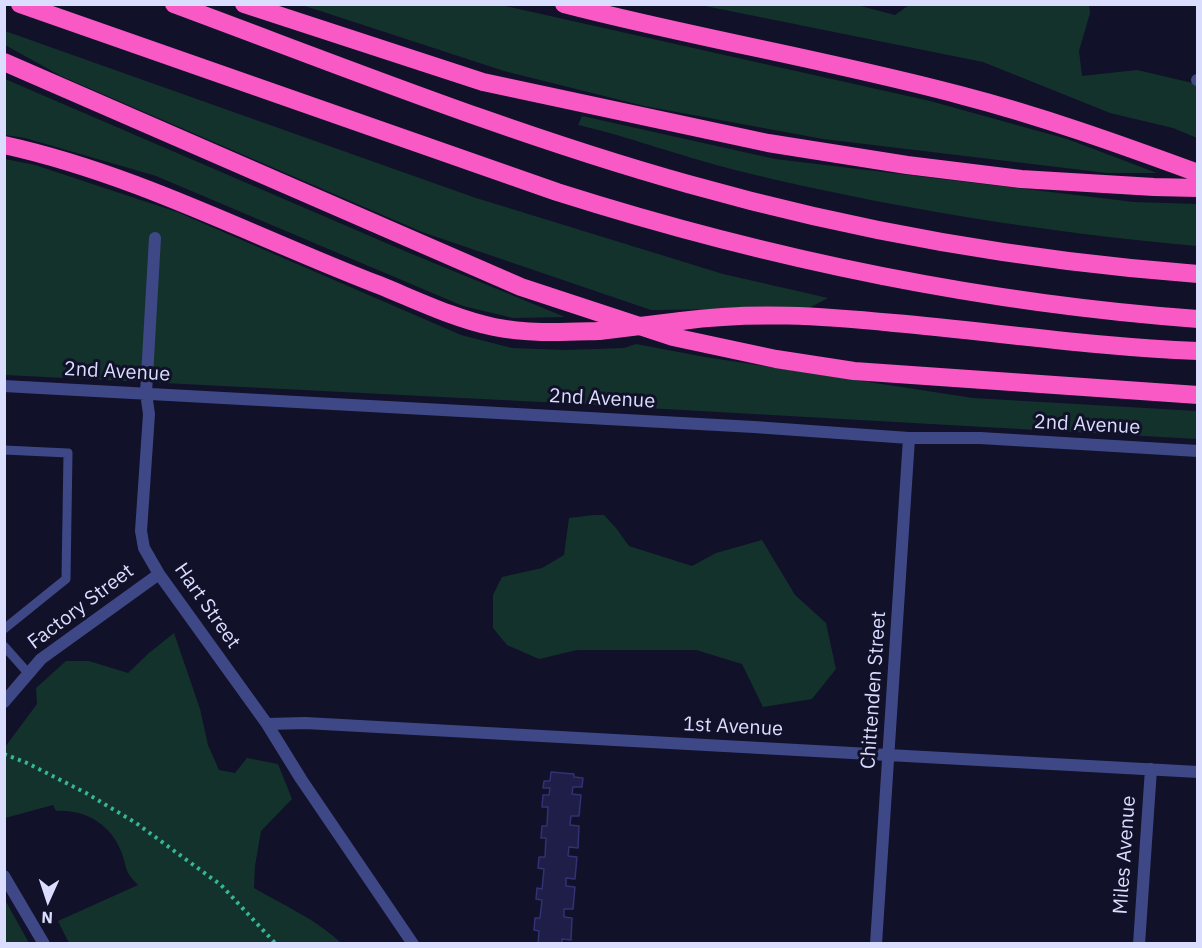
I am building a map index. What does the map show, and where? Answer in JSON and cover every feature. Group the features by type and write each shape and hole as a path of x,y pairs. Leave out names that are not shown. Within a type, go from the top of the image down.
{"highway":[{"path":"20,4 556,192 750,248 840,269 1050,305 1197,320"},
{"path":"174,4 490,121 688,184 815,216 944,242 1067,261 1197,274"},
{"path":"244,4 483,82 768,143 907,165 1021,179 1197,188"},
{"path":"564,4 960,95 1120,144 1197,173"},
{"path":"4,62 521,287 673,337 756,356 854,371 1197,395"},
{"path":"4,145 112,175 174,198 334,268 482,323 516,331 546,333 599,331 720,315 805,316 951,328 1097,344 1197,351"}],"street":[{"name":"Hart Street","path":"155,238 146,393 149,414 141,531 144,548 159,574 267,724 301,779 413,944"},
{"name":"2nd Avenue","path":"4,386 754,427 909,438 980,438 1197,451"},
{"name":"Chittenden Street","path":"876,944 909,438"},
{"name":"Factory Street","path":"4,702 41,659 159,574"},
{"name":"1st Avenue","path":"267,724 305,723 1197,772"},
{"name":"Miles Avenue","path":"1139,944 1151,770"},
{"path":"4,876 44,944"}],"lane":[{"path":"4,450 68,453 66,579 4,629"},
{"path":"4,646 28,673"}],"path":[{"path":"4,754 76,788 136,823 221,885 276,944"}],"green space":[{"path":"853,4 895,15 909,5 1089,5 1090,13 1079,51 1082,76 1137,70 1197,84 1197,138 1173,128 1110,113 983,62 700,5"},
{"path":"302,5 501,5 930,101 1067,139 1157,173 1107,173 823,139 644,106 504,71"},
{"path":"5,31 473,197 723,274 828,298 809,308 651,310 422,232 61,76 5,45"},
{"path":"5,79 407,252 565,317 513,318 463,306 156,176 25,138 5,135"},
{"path":"582,116 775,159 1134,202 1197,204 1197,246 1021,226 789,183 731,169 578,125"},
{"path":"5,159 35,165 177,212 461,335 512,348 566,350 624,348 636,344 705,357 973,398 1197,411 1197,439 5,375"},
{"path":"604,515 629,546 692,566 716,553 762,540 795,595 826,623 836,669 812,699 763,707 742,664 696,650 577,650 539,659 507,645 493,628 493,595 502,577 542,568 564,555 569,518"},
{"path":"174,633 200,709 208,745 219,770 235,773 247,758 278,764 292,799 261,831 254,888 310,920 341,943 69,943 58,921 138,885 128,872 116,841 103,826 86,815 56,811 53,805 5,818 5,747 37,704 36,688 66,661 89,661 128,673"},
{"path":"5,900 29,943 5,943"}],"building":[{"path":"551,772 574,774 574,777 583,778 582,787 573,787 572,794 581,795 579,816 571,816 570,825 579,826 578,848 569,847 568,856 577,857 575,879 566,878 566,886 575,887 573,909 564,909 564,917 572,918 571,940 562,939 562,944 538,944 539,931 534,930 535,918 540,918 542,900 536,899 537,888 542,889 544,869 538,868 539,857 545,857 546,838 541,838 542,826 547,826 548,807 542,807 543,795 549,795 550,788 543,788 544,781 550,781"}]}
